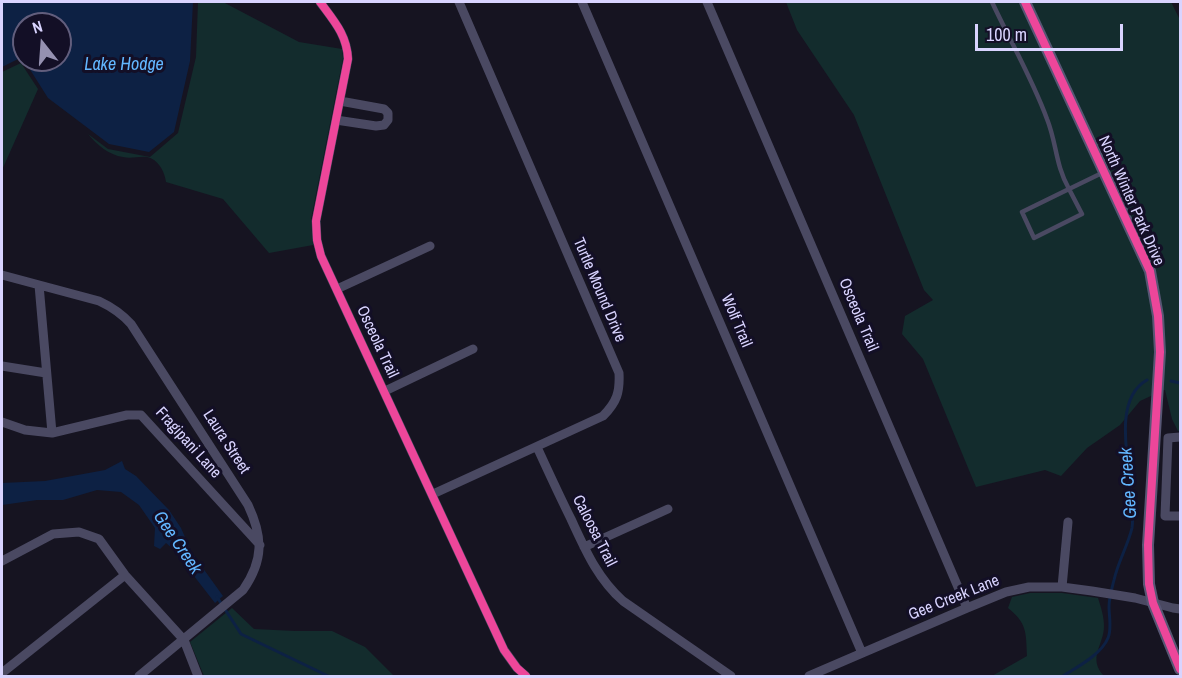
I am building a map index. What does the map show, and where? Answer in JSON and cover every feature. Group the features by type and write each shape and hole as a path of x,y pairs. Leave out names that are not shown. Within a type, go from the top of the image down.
{"street":[{"name":"Osceola Trail","path":"320,2 343,32 348,59 316,221 321,256 504,650 526,676"},
{"name":"Turtle Mound Drive","path":"433,494 603,416 614,406 620,391 619,373 459,2"},
{"name":"Wolf Trail","path":"582,2 862,653"},
{"name":"Osceola Trail","path":"707,2 967,608"},
{"name":"North Winter Park Drive","path":"1025,2 1150,271 1158,316 1160,352 1148,544 1149,584 1153,603 1180,669"},
{"path":"336,120 376,126 384,125 387,120 388,113 384,109 340,100"},
{"path":"337,289 430,246"},
{"name":"Laura Street","path":"2,275 99,302 113,308 131,324 248,505 258,530 260,545 257,565 252,578 243,590 140,676"},
{"path":"39,285 52,433"},
{"path":"385,391 473,349"},
{"path":"2,366 46,373"},
{"name":"Fragipani Lane","path":"2,422 25,430 52,433 127,415 141,414 260,545"},
{"path":"1180,437 1168,438 1165,516 1180,516"},
{"name":"Caloosa Trail","path":"537,447 584,548 608,588 623,601 731,676"},
{"path":"584,548 668,510"},
{"path":"1062,587 1068,522"},
{"path":"2,561 52,534 80,532 99,539 125,574 184,640 198,676"},
{"path":"2,673 125,574"},
{"name":"Gee Creek Lane","path":"809,676 1006,592 1029,587 1062,587 1119,595 1180,609"}],"lane":[{"path":"992,2 1022,61 1047,118 1054,137 1056,158 1063,177 1070,189 1082,214 1034,238 1022,212 1070,189 1105,172"}],"green space":[{"path":"198,2 223,2 299,42 342,49 343,58 311,219 313,245 269,253 223,199 166,182 158,163 151,158 118,156 99,146 88,134 108,149 150,157 178,133 196,57"},
{"path":"786,2 1019,2 1145,273 1153,317 1155,352 1153,395 1140,401 1120,425 1087,448 1061,476 1045,470 976,487 923,359 902,334 905,316 933,300 924,290 854,115 797,30"},
{"path":"1030,2 1171,2 1180,20 1180,431 1172,419 1165,390 1163,390 1164,316"},
{"path":"12,67 12,72 27,72 38,89 2,170 2,72"},
{"path":"1030,593 1062,593 1098,598 1104,626 1097,663 1104,676 992,676 1027,656 1022,623 1008,608 1012,597"},
{"path":"232,608 254,629 332,631 365,647 394,676 204,676 190,642"}],"water":[{"name":"Lake Hodge","path":"2,2 193,2 190,61 174,132 149,152 109,144 48,98 32,72 72,72 72,12 12,12 12,62 2,67"},
{"path":"122,461 125,469 136,476 169,510 181,528 192,553 223,596 215,603 173,549 166,543 160,549 154,546 155,528 139,505 121,492 97,490 63,500 37,500 2,505 2,483 45,481 105,470"}],"waterway":[{"name":"Gee Creek","path":"1063,676 1082,665 1100,650 1109,634 1111,593 1132,528 1133,511 1125,427 1128,407 1135,391 1147,380"},
{"name":"Gee Creek","path":"1171,381 1180,383"},
{"name":"Gee Creek","path":"217,597 241,634 328,676"}],"cycle path":[{"path":"320,2 342,35 348,59 316,221 321,256 504,650 526,676"},
{"path":"1025,2 1150,271 1158,316 1160,352 1148,545 1149,584 1153,603 1180,669"}]}
